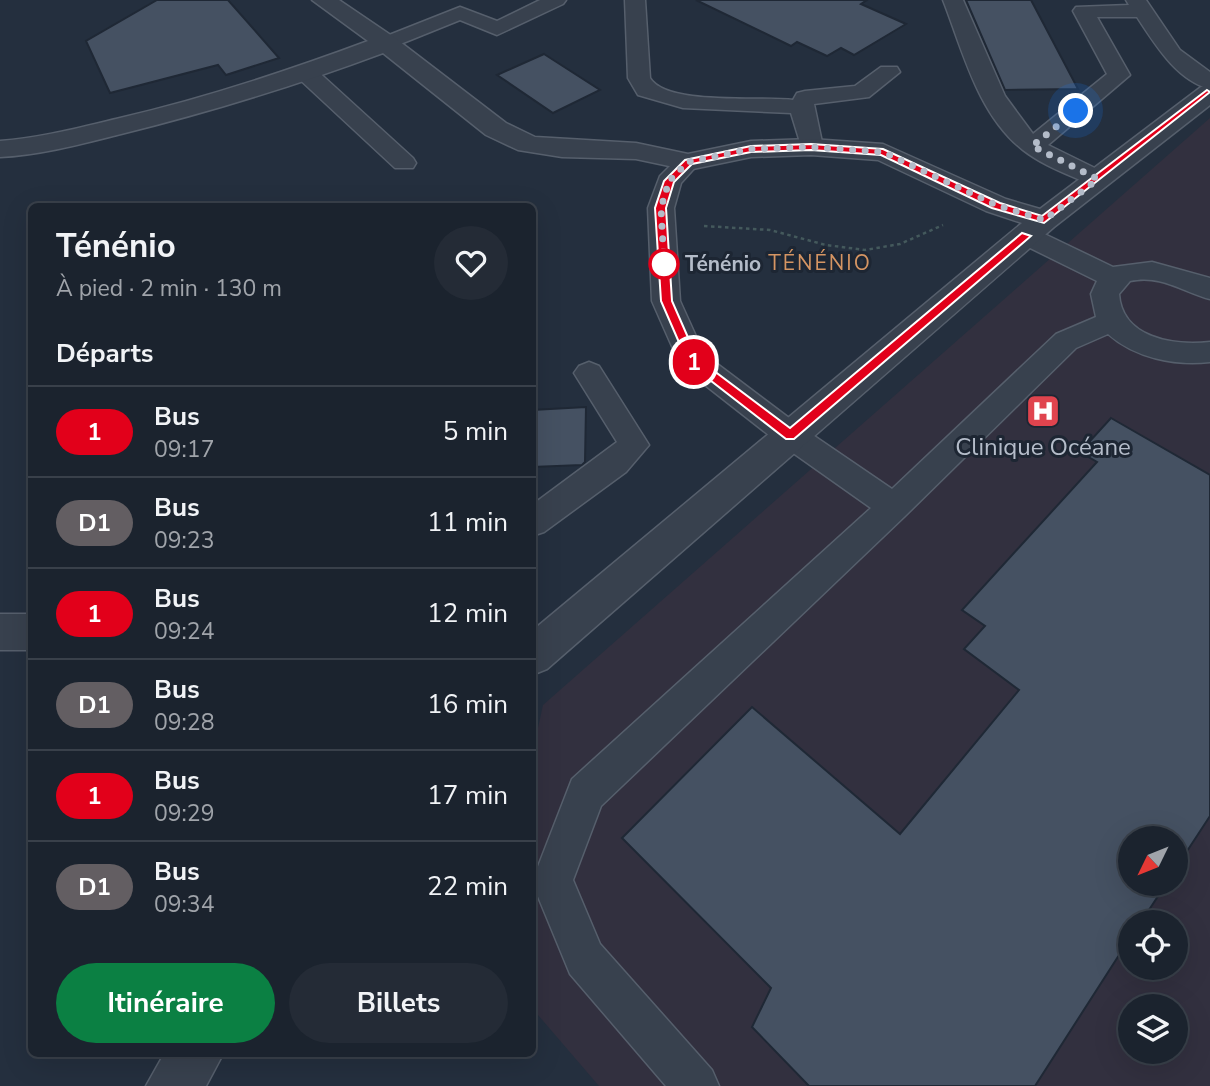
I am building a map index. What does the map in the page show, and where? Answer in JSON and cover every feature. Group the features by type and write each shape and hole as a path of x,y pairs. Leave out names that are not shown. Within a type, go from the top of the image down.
{"street":[{"path":"324,0 386,43 496,130 528,144 562,149 636,151 688,162 751,149 811,147 883,152 996,205 1035,228"},
{"path":"0,149 24,148 150,120 305,72 386,43"},
{"path":"536,653 1035,228 1210,92"},
{"path":"0,632 28,632"},
{"path":"173,1086 195,1057"}],"lane":[{"path":"434,0 497,29 556,0"},
{"path":"635,0 639,78 646,90 678,101 774,102 801,108"},
{"path":"953,0 1002,113 1015,131 1032,146 1098,179"},
{"path":"1032,146 1119,75 1083,11 1140,5 1172,54 1210,82"},
{"path":"386,43 460,13"},
{"path":"305,72 404,163"},
{"path":"811,147 801,108 804,98 861,92 889,72"},
{"path":"688,162 669,181 661,208 666,301 692,360 790,435 894,507"},
{"path":"1035,228 1115,279"},
{"path":"1210,290 1191,279 1156,271 1140,271 1115,279 1107,287 1105,297 1106,309 1113,321 1141,343 1160,351 1180,354 1210,352"},
{"path":"696,1086 585,959 552,880 586,793 894,507 1066,341 1113,321"},
{"path":"536,520 615,463 634,445 589,373"}],"path":[{"path":"702,225 770,230 826,245 865,250 900,243 955,221"}],"shaded area":[{"name":"Clinique Océane","path":"1210,118 1210,1086 599,1086 536,1013 536,737 543,705"}],"building":[{"path":"157,0 228,0 279,58 226,75 218,65 110,93 86,41"},
{"path":"696,0 867,0 861,4 906,24 854,55 841,48 827,56 797,42 791,46"},
{"path":"966,0 1031,0 1078,89 1005,90"},
{"path":"544,54 600,90 553,113 497,75"},
{"path":"586,407 585,462 582,465 536,467 536,410"},
{"path":"1111,418 1210,475 1210,816 1188,850 1188,826 1118,826 1118,896 1158,896 1149,910 1118,910 1118,957 1035,1086 809,1086 752,1027 771,988 622,838 752,707 900,834 1019,690 964,649 985,626 962,610 1097,462 1080,452"}],"bus line":[{"name":"1","path":"1026,236 790,435 692,360 666,301 661,208 669,181 688,162 751,149 811,147 883,152 996,205 1044,220 1210,92"}],"place":[{"name":"Ténénio","path":"664,264"},
{"name":"Clinique Océane","path":"1043,411"}],"district":[{"name":"TÉNÉNIO","path":"820,263"}],"route":[{"path":"664,264 661,208 669,181 688,162 751,149 811,147 883,152 996,205 1044,220 1098,179 1032,146 1076,111"}]}
